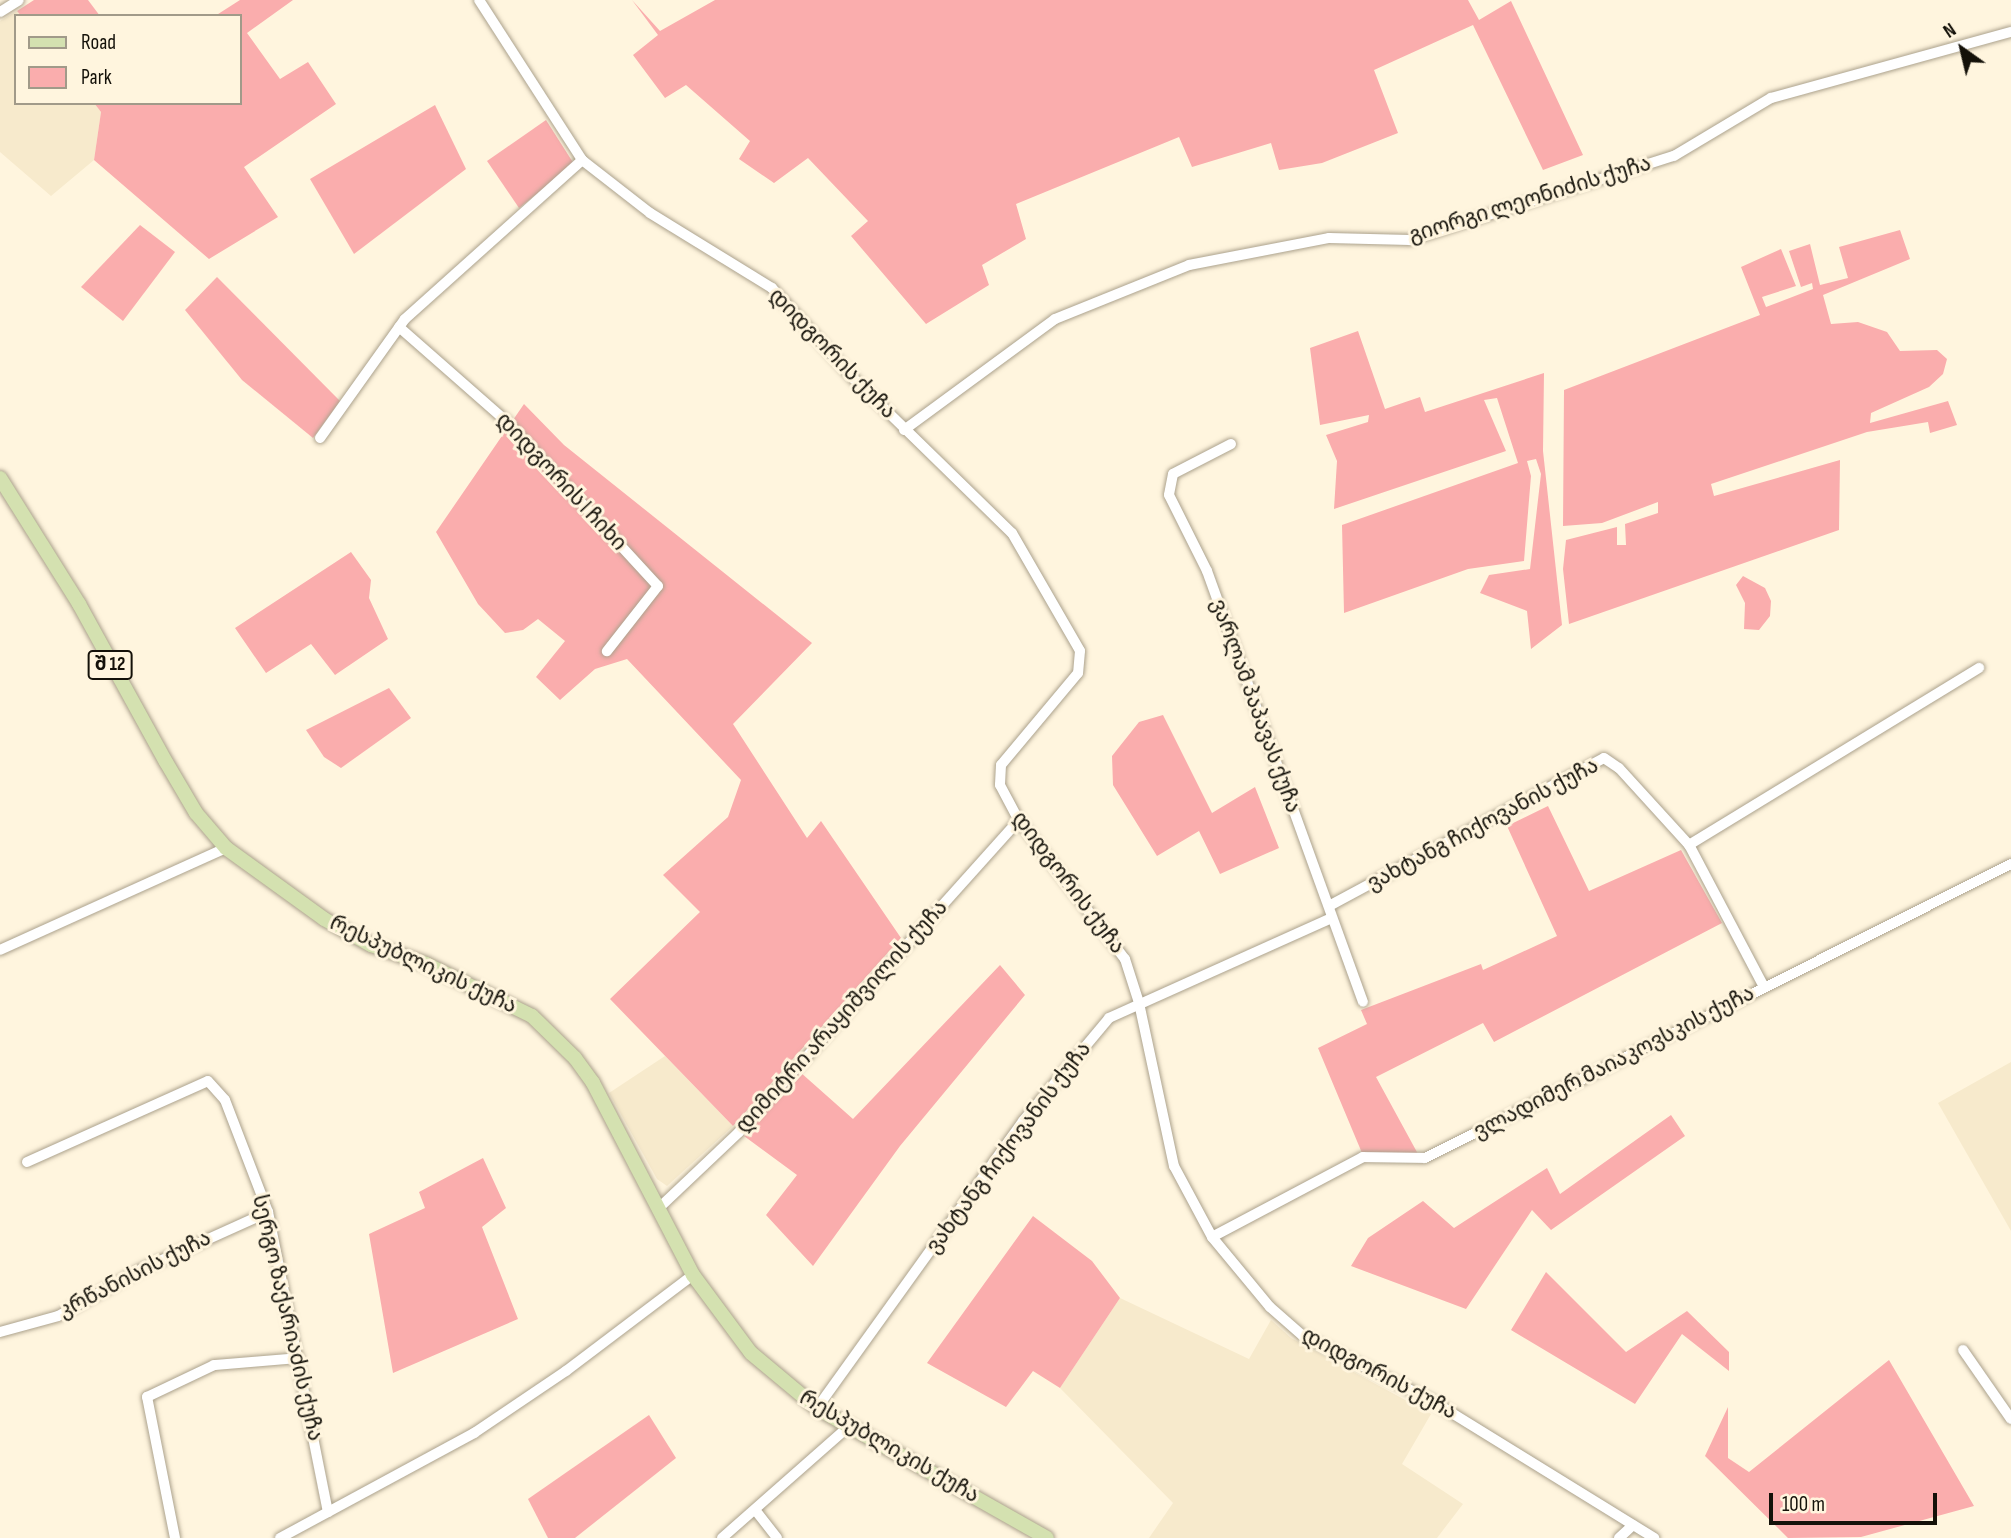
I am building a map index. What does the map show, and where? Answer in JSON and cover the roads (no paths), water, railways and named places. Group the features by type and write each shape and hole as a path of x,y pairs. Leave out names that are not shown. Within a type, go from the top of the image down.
{"main road":[{"name":"რესპუბლიკის ქუჩა","path":"0,478 79,604 184,793 226,848 324,919 371,945 426,964 533,1016 575,1058 593,1083 693,1275 751,1353 817,1408 1046,1538"}],"street":[{"path":"0,12 19,0"},
{"name":"დიდგორის ქუჩა","path":"479,0 582,160 650,213 772,288 904,430 1012,533 1080,651 1078,673 1001,765 1000,785 1019,820 1114,939 1139,1003 1174,1166 1212,1237 1270,1307 1303,1336 1434,1402 1654,1538"},
{"name":"გიორგი ლეონიძის ქუჩა","path":"904,430 1055,319 1189,265 1329,238 1410,240 1674,156 1771,98 2011,32"},
{"path":"320,438 399,327 582,160"},
{"name":"დიდგორის I ჩიხი","path":"399,327 507,422 658,586 607,651"},
{"name":"ვარლამ პაპავას ქუჩა","path":"1231,444 1173,474 1169,495 1207,571 1251,703 1363,1002"},
{"path":"1764,987 1689,845 1979,668"},
{"name":"ვახტანგ ჩიქოვანის ქუჩა","path":"1329,906 1604,758 1619,768 1689,845"},
{"name":"დიმიტრი არაყიშვილის ქუჩა","path":"659,1208 739,1132 1019,820"},
{"path":"0,950 226,848"},
{"name":"ვლადიმერ მაიაკოვსკის ქუჩა","path":"1212,1237 1363,1157 1425,1158 2011,864"},
{"name":"ვახტანგ ჩიქოვანის ქუჩა","path":"817,1408 1023,1121 1109,1018 1331,918"},
{"name":"სერგო ზაქარიაძის ქუჩა","path":"27,1162 208,1082 225,1100 268,1212 328,1512"},
{"name":"კრწანისის ქუჩა","path":"0,1332 58,1316 153,1264 268,1212"},
{"path":"280,1538 474,1433 566,1371 693,1275"},
{"path":"1963,1350 2011,1419"},
{"path":"175,1538 147,1397 214,1364 299,1358"},
{"path":"722,1538 756,1511 848,1427"},
{"path":"756,1511 777,1538"},
{"path":"1619,1538 1633,1525"}]}
